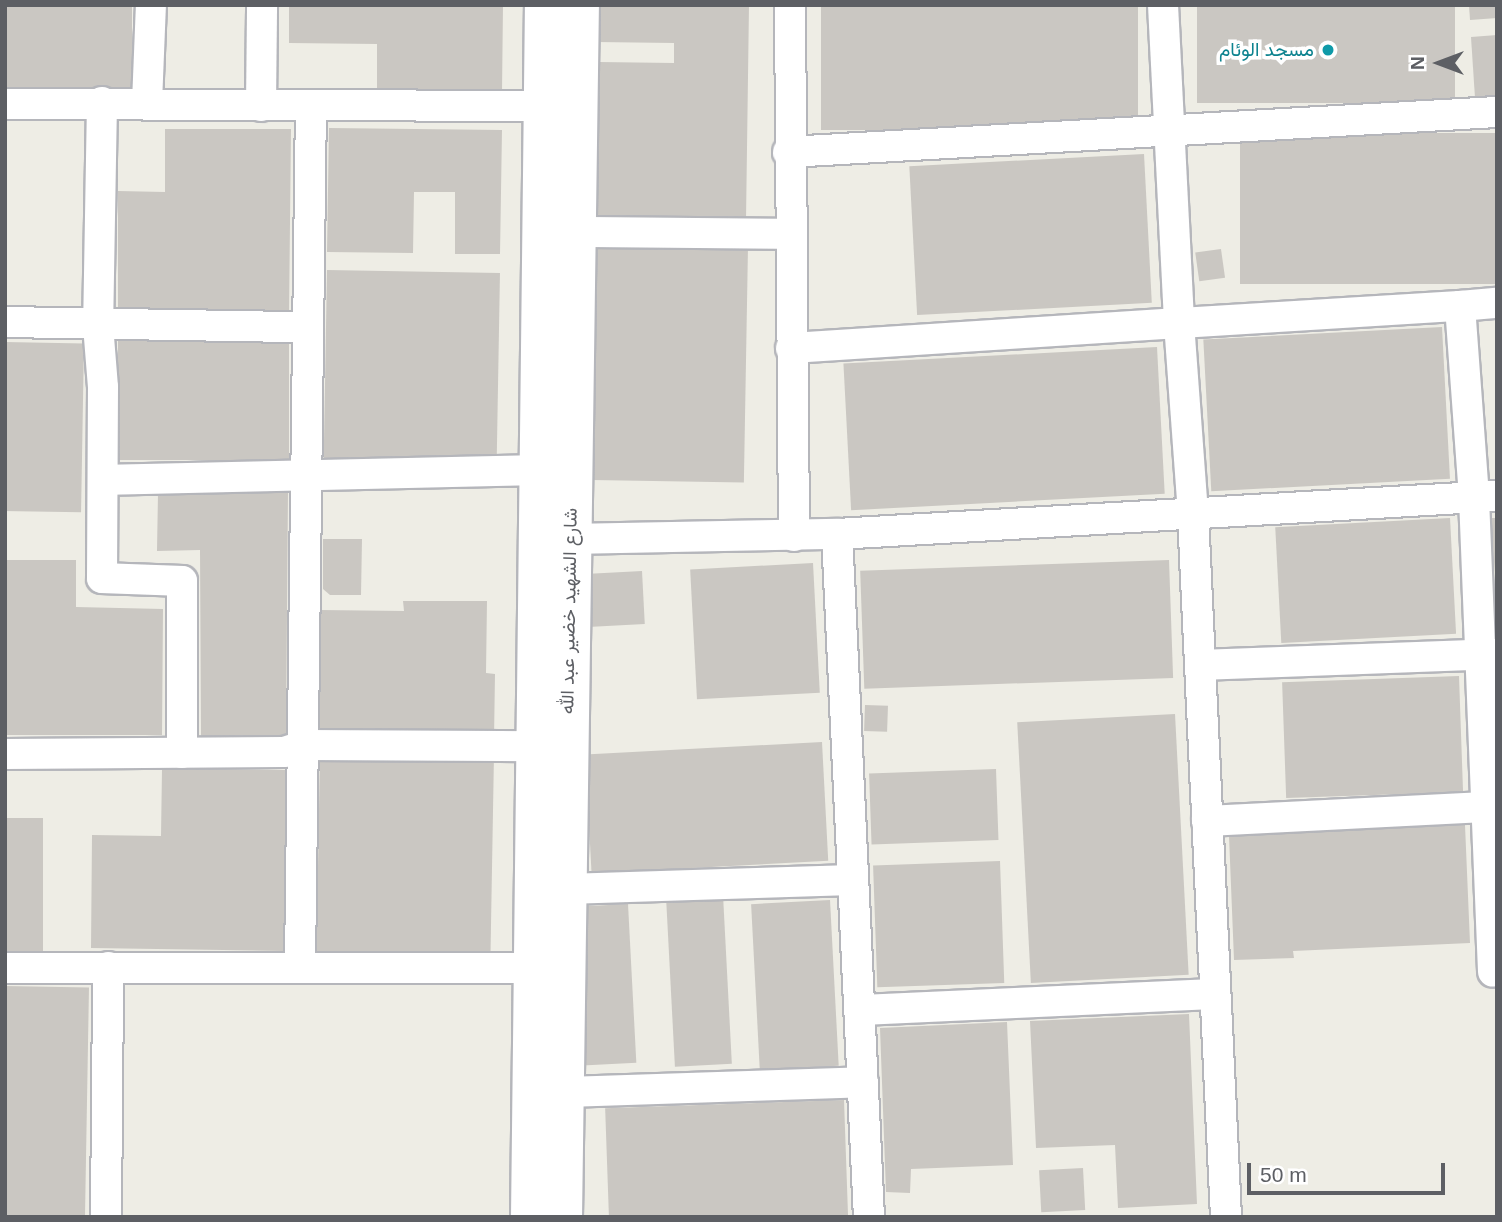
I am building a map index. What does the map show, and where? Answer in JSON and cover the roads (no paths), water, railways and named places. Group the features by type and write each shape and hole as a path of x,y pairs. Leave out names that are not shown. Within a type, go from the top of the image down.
{"main road":[{"name":"شارع الشهيد خضير عبد الله","path":"530,1217 534,746 554,470 576,232 544,5"},
{"name":"شارع الشهيد خضير عبد الله","path":"563,1217 571,539 554,470 560,106 580,5"}],"street":[{"path":"147,103 151,5"},
{"path":"261,106 262,5"},
{"path":"790,5 788,152 794,536"},
{"path":"1163,5 1179,323 1201,665 1226,1217"},
{"path":"102,102 97,324 104,480 102,578 182,581 182,753"},
{"path":"5,104 102,102 311,107 560,106"},
{"path":"300,966 305,745 303,473 311,107"},
{"path":"788,152 1497,112"},
{"path":"576,232 789,234"},
{"path":"791,348 1497,303"},
{"path":"1460,306 1485,497 1488,655 1485,807 1493,972"},
{"path":"5,322 306,327"},
{"path":"104,480 303,473 554,470"},
{"path":"571,539 794,536 1485,497"},
{"path":"837,534 869,1217"},
{"path":"1201,665 1488,655"},
{"path":"5,754 284,752 305,745 534,746"},
{"path":"1207,821 1485,807"},
{"path":"565,889 853,880"},
{"path":"106,1217 108,967"},
{"path":"5,968 533,968"},
{"path":"860,1010 1215,994"},
{"path":"566,1092 863,1082"}],"place":[{"name":"مسجد الوئام","path":"1328,50"}]}
